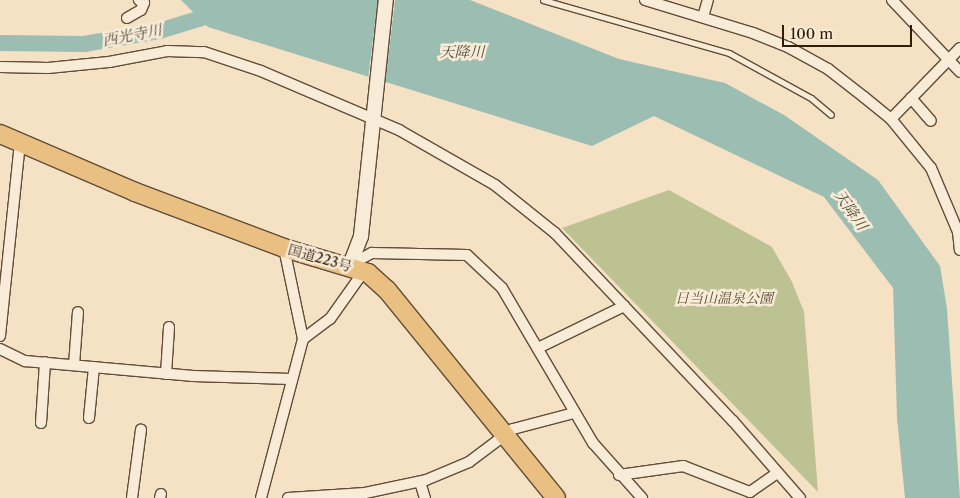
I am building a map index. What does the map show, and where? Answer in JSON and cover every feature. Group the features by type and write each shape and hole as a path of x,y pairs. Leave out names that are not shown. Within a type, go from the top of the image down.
{"highway":[{"name":"国道223号","path":"0,134 135,192 284,248 357,268 387,290 556,498"}],"street":[{"path":"127,18 141,10 144,3 139,0"},
{"path":"357,268 386,0"},
{"path":"645,0 703,17 801,54 828,69 891,119 931,168 959,232 960,250"},
{"path":"703,17 708,0"},
{"path":"892,0 960,72"},
{"path":"891,119 960,48"},
{"path":"0,67 48,68 110,62 186,49 261,71 372,117 398,130 495,185 555,233 800,498"},
{"path":"911,98 931,121"},
{"path":"0,336 5,216 20,143"},
{"path":"261,498 290,379 303,339 284,248"},
{"path":"303,339 330,319 357,268 372,253 467,255 502,288 574,413 619,475 642,498"},
{"path":"538,348 624,306"},
{"path":"74,365 78,312"},
{"path":"166,374 169,327"},
{"path":"0,349 26,361 166,374 290,379"},
{"path":"41,423 45,362"},
{"path":"89,418 94,367"},
{"path":"288,498 324,494 339,497 420,482 469,462 512,428 574,413"},
{"path":"132,498 141,430"},
{"path":"619,475 683,466 750,492 777,473"},
{"path":"420,482 426,498"}],"lane":[{"path":"543,0 729,53 811,98 831,114"}],"green space":[{"name":"日当山温泉公園","path":"669,190 772,247 792,282 804,312 818,492 562,228"}],"water":[{"name":"天降川","path":"181,0 470,0 619,59 725,83 784,115 878,180 940,266 947,309 960,498 905,498 897,418 893,288 824,197 654,116 592,146 208,27"}],"pier":[{"path":"378,0 395,0 385,84 368,79"}],"waterway":[{"name":"西光寺川","path":"0,43 84,44 159,31 221,12"}]}
